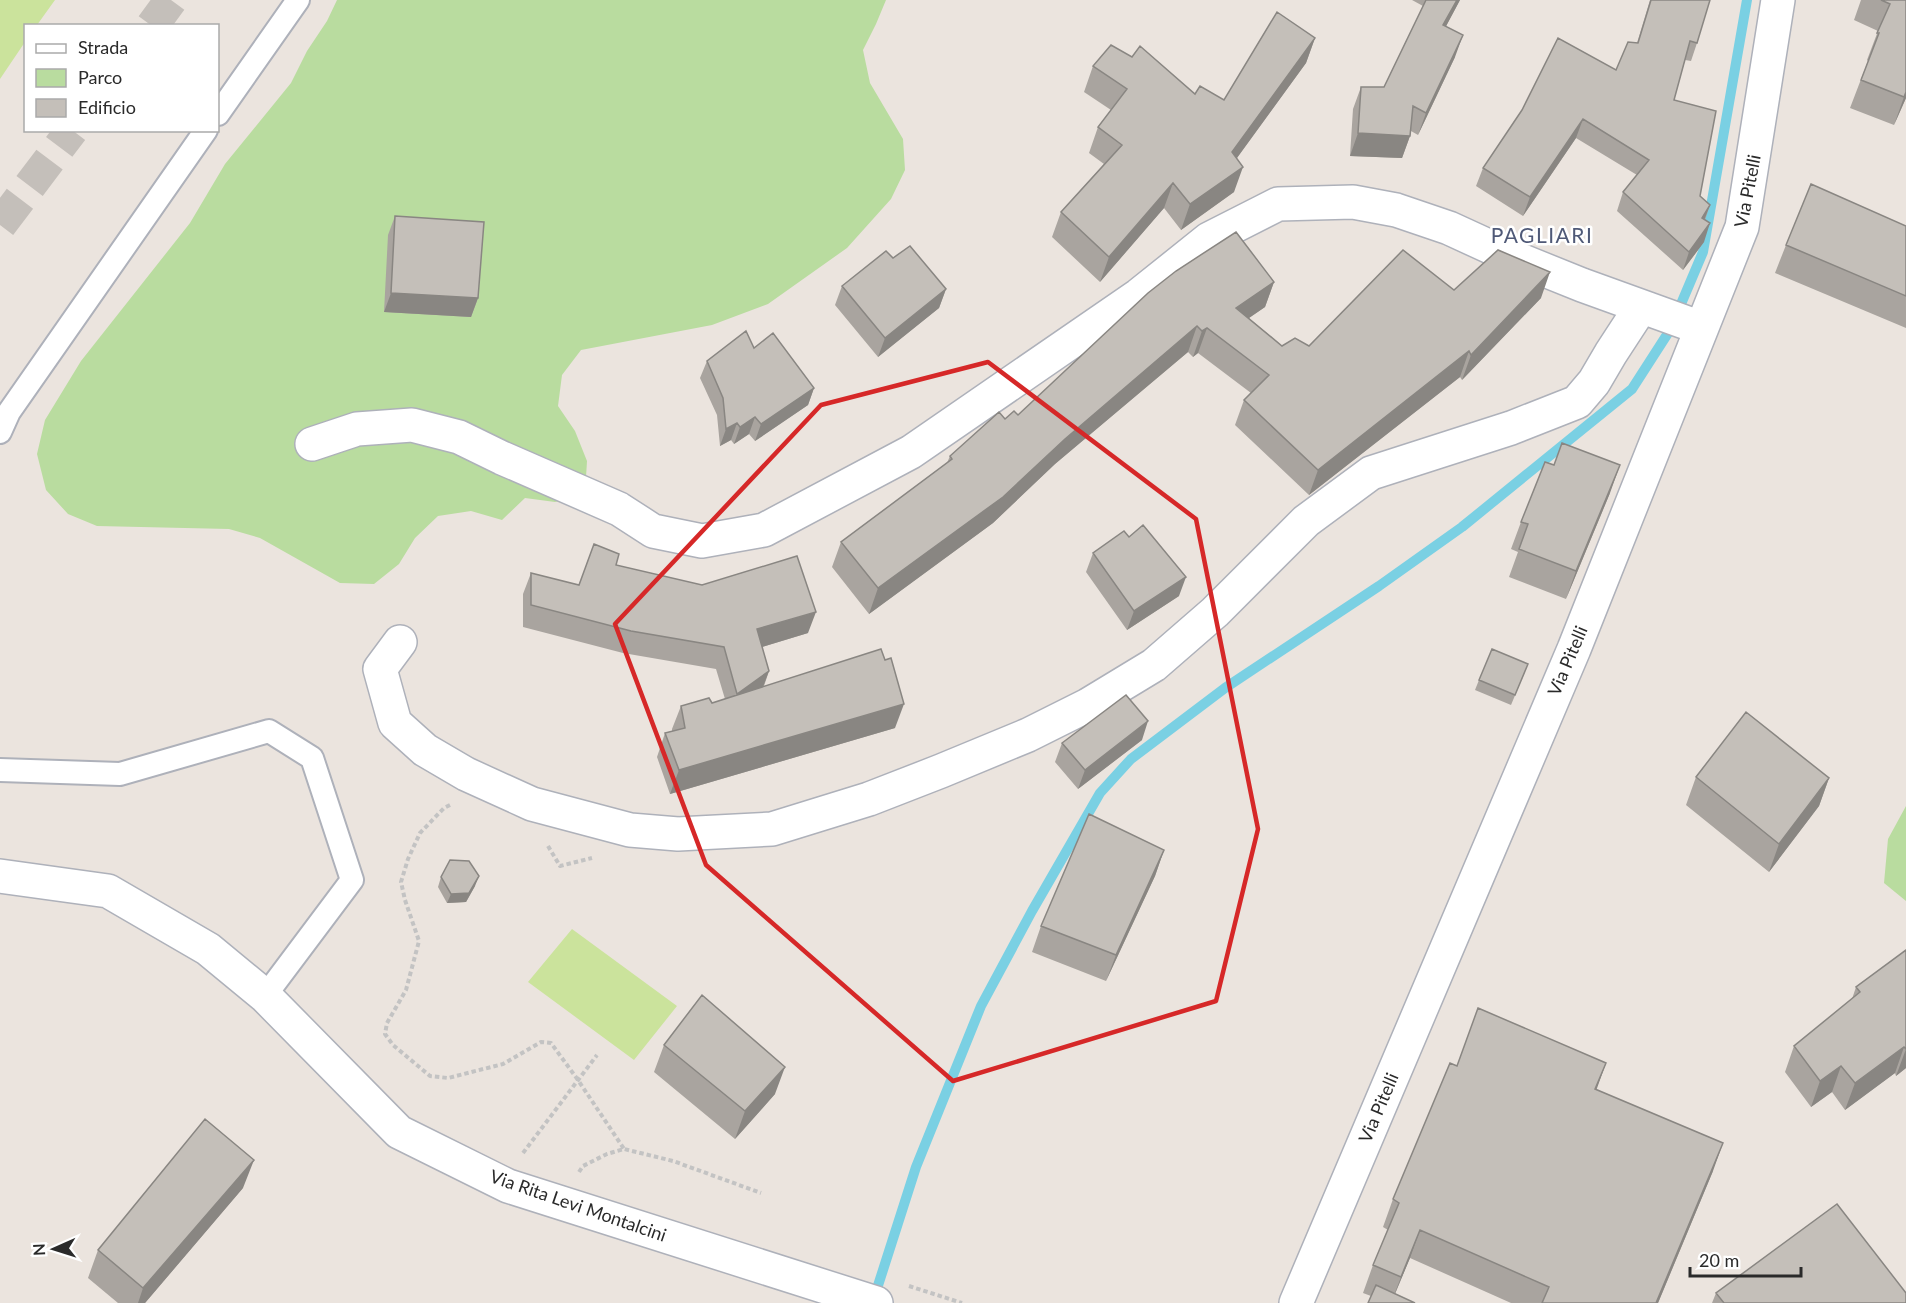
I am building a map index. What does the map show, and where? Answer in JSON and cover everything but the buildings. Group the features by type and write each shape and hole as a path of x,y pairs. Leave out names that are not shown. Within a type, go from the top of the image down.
{"street":[{"name":"Via Pitelli","path":"1296,1303 1574,649 1742,227 1778,0"},
{"path":"312,444 357,429 412,425 459,437 618,509 653,531 702,541 764,530 911,452 1139,295 1209,239 1278,204 1353,202 1396,210 1449,228 1510,256 1700,328"},
{"path":"400,642 380,669 395,723 425,750 466,774 532,804 630,830 678,834 772,829 869,799 942,771 1028,735 1088,705 1154,665 1215,612 1306,521 1371,473 1511,428 1577,402 1594,382 1611,353 1647,308"},
{"name":"Via Rita Levi Montalcini","path":"0,876 108,891 208,949 265,996 399,1132 508,1186 863,1299"}],"lane":[{"path":"219,113 298,0"},
{"path":"0,432 9,412 205,132"},
{"path":"0,770 120,774 269,731 312,758 352,880 265,996"}],"path":[{"path":"454,804 444,808 420,833 401,882 419,941 406,990 387,1023 385,1034 393,1045 430,1076 448,1078 503,1064 541,1042 551,1043 624,1149"},
{"path":"546,842 560,866 603,855"},
{"path":"522,1154 597,1054"},
{"path":"558,1202 584,1166 624,1149 673,1161 761,1193"},
{"path":"905,1282 909,1287 962,1303"}],"highlighted area":[{"path":"988,362 1196,519 1258,829 1216,1001 953,1081 706,865 615,624 821,405"}],"green space":[{"path":"0,0 55,0 38,24 24,24 24,43 0,79"},
{"path":"337,0 886,0 863,50 870,83 903,139 905,170 891,199 847,248 768,304 712,325 581,350 562,375 558,406 575,431 587,461 585,494 555,502 525,498 502,520 471,511 438,516 415,538 399,564 374,584 340,583 260,538 229,529 97,526 68,514 46,490 37,454 45,420 81,361 190,223 225,164 291,83"},
{"path":"1906,806 1906,901 1884,883 1888,839"},
{"path":"572,929 677,1006 634,1060 528,982"}],"waterway":[{"path":"874,1298 916,1167 981,1006 1032,911 1100,793 1131,759 1225,688 1379,586 1462,527 1632,389 1670,330 1703,252 1747,0"}],"tunnel":[{"path":"153,24 171,0"},
{"path":"0,225 70,132"}],"district":[{"name":"PAGLIARI","path":"1542,236"}]}
